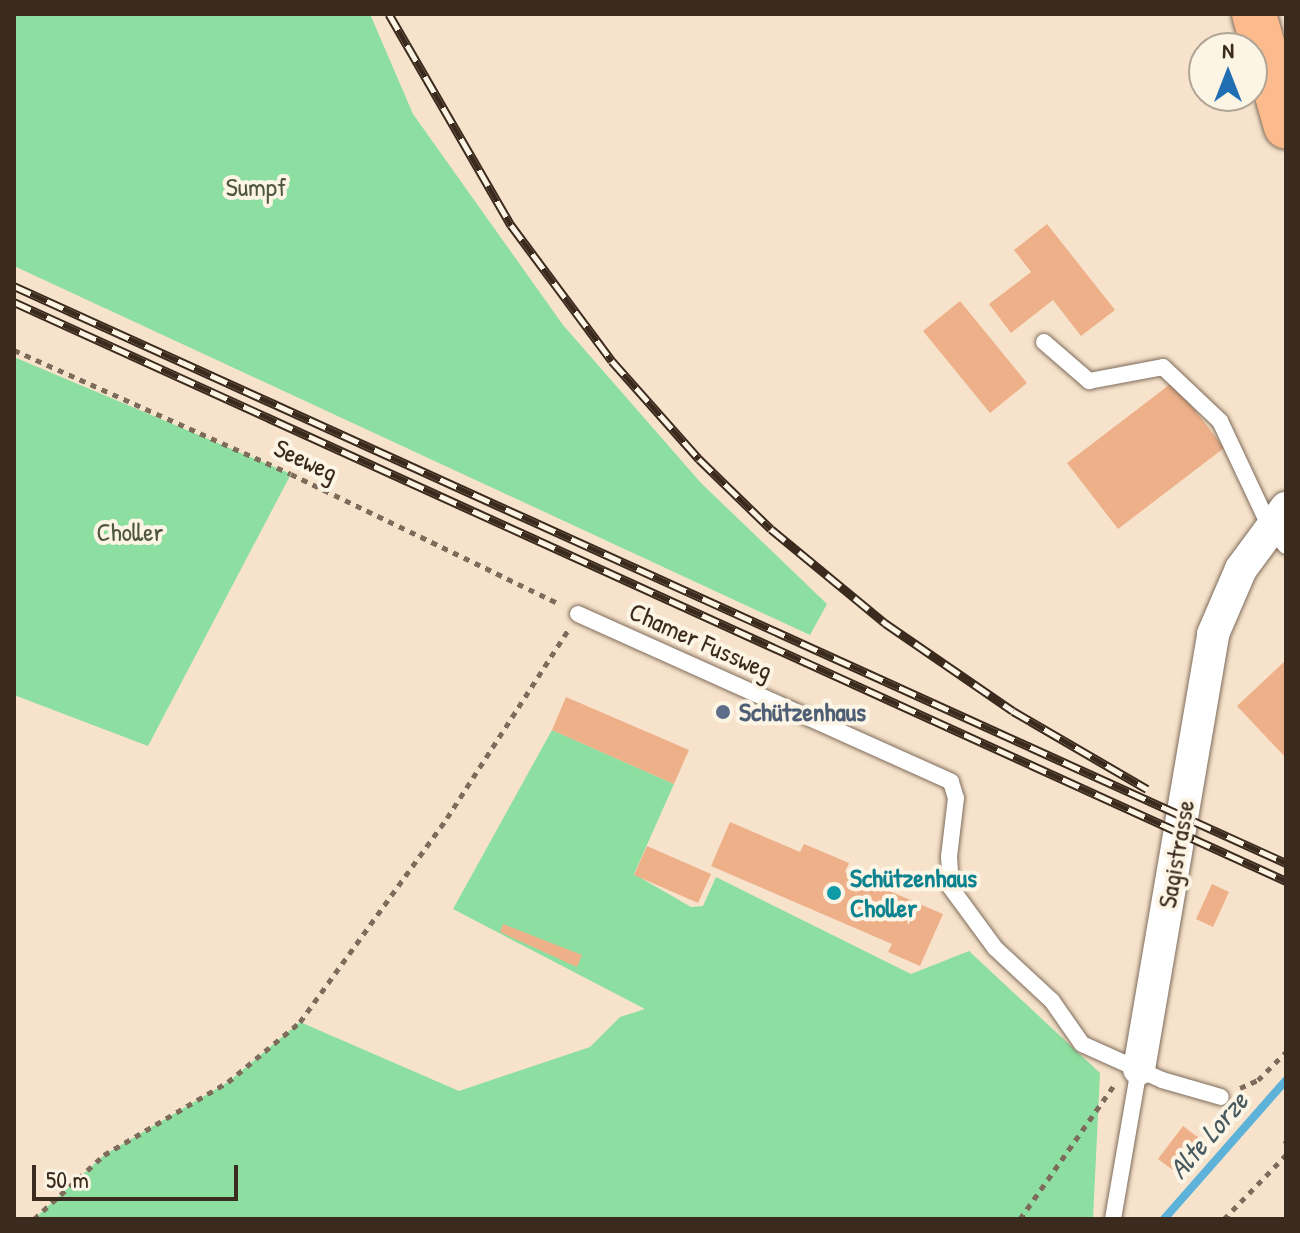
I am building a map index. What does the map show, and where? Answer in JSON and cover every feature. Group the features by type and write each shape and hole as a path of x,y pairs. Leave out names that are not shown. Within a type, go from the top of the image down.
{"main road":[{"path":"1254,14 1286,127"}],"street":[{"name":"Sagistrasse","path":"1139,1069 1213,634 1241,569 1280,526"}],"lane":[{"path":"1044,342 1089,381 1163,367 1220,421 1280,526"},
{"name":"Chamer Fussweg","path":"578,614 933,769 951,782 956,798 949,845 951,888 995,948 1052,1001 1082,1044 1139,1069 1221,1097"},
{"name":"Sagistrasse","path":"1113,1219 1139,1069"}],"path":[{"name":"Seeweg","path":"14,350 291,474 578,614"},
{"path":"34,1219 104,1155 228,1082 300,1022 447,818 578,614"},
{"path":"1221,1097 1258,1080 1286,1052"},
{"path":"1020,1219 1121,1076 1139,1069"},
{"path":"1224,1219 1286,1155"}],"green space":[{"name":"Sumpf","path":"14,14 370,14 413,114 563,325 701,483 827,604 810,635 14,266"},
{"name":"Choller","path":"14,357 291,474 148,746 14,695"},
{"path":"552,730 674,784 634,874 691,907 703,906 716,877 911,974 969,951 1100,1073 1093,1219 34,1219 104,1155 228,1082 300,1022 459,1091 590,1047 620,1017 645,1009 453,909"}],"building":[{"path":"1047,224 1115,310 1081,336 1053,300 1011,333 989,304 1031,272 1014,250"},
{"path":"960,301 1027,383 990,413 923,331"},
{"path":"1173,382 1224,448 1118,529 1067,463"},
{"path":"1286,660 1286,758 1237,706"},
{"path":"566,697 689,750 674,784 552,730"},
{"name":"Schützenhaus Choller","path":"730,822 800,852 804,844 849,863 845,872 943,914 920,966 888,952 892,944 711,866"},
{"path":"647,846 711,874 698,903 634,875"},
{"path":"1212,884 1229,892 1213,927 1196,919"},
{"path":"503,924 582,955 577,967 500,932"},
{"path":"1183,1126 1203,1141 1178,1174 1158,1159"}],"waterway":[{"name":"Alte Lorze","path":"1164,1219 1286,1080"}],"railway":[{"path":"389,14 511,225 612,361 699,459 771,529 885,623 1013,711 1147,789"},
{"path":"14,286 1286,863"},
{"path":"14,302 1286,881"}],"place":[{"name":"Schützenhaus","path":"723,712"},
{"name":"Schützenhaus Choller","path":"834,893"}]}
